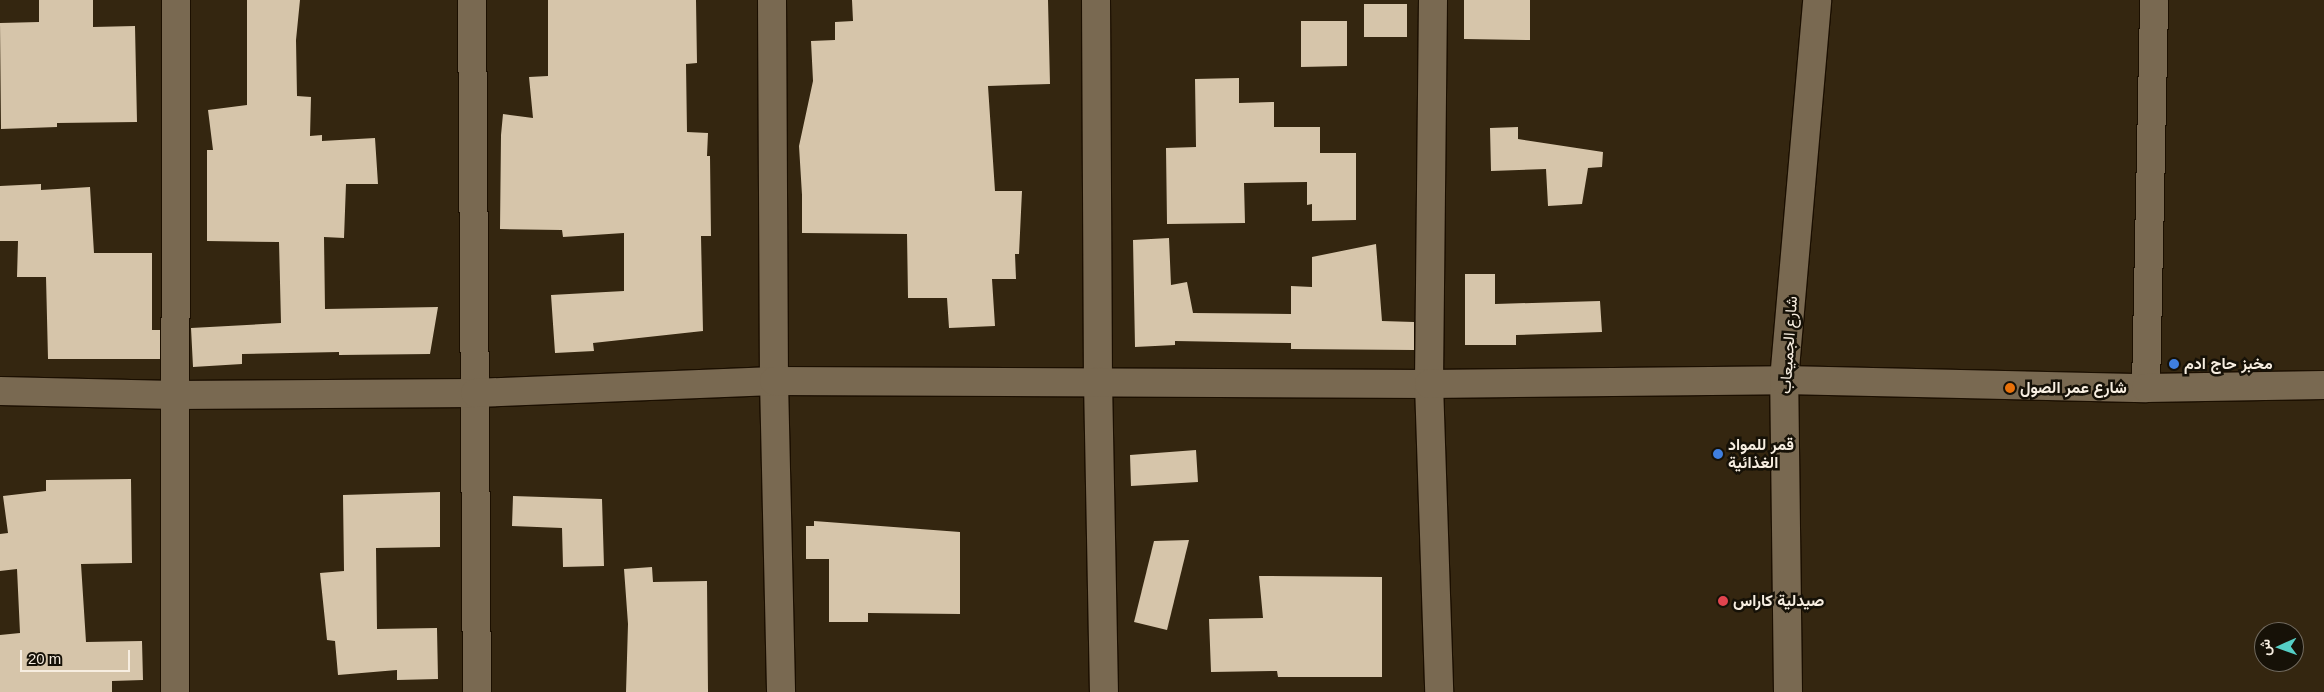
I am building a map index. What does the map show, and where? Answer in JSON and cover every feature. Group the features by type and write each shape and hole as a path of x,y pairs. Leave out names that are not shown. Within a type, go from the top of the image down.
{"street":[{"path":"175,692 176,0"},
{"path":"472,0 477,692"},
{"path":"772,0 774,381 781,692"},
{"path":"1096,0 1098,381 1104,692"},
{"path":"1433,0 1429,384 1439,692"},
{"name":"شارع الجميعاب","path":"1788,692 1784,380 1817,0"},
{"path":"2146,388 2154,0"},
{"path":"0,391 176,395 475,393 774,381 1429,384 1784,380 2146,388 2324,385"}],"building":[{"path":"39,0 93,0 93,27 135,26 137,122 57,123 57,127 1,129 0,23 39,22"},
{"path":"247,0 300,0 296,40 297,96 311,97 310,136 322,135 322,141 375,138 378,184 346,184 344,238 324,237 325,309 438,307 430,354 339,355 339,352 242,354 242,364 193,367 191,328 281,323 279,242 207,241 207,150 213,150 208,110 247,105"},
{"path":"548,0 696,0 697,63 686,64 687,132 708,133 707,156 710,156 711,236 701,236 703,331 593,343 594,351 555,353 551,295 624,291 624,233 563,237 562,230 500,229 503,114 533,118 529,77 548,76"},
{"path":"852,0 1048,0 1050,84 988,86 995,191 1022,191 1019,254 1015,254 1016,279 992,279 995,326 949,328 947,298 908,298 907,234 802,233 799,146 813,81 811,41 835,40 835,22 853,21"},
{"path":"1464,0 1530,0 1530,40 1464,39"},
{"path":"1364,4 1407,4 1407,37 1364,37"},
{"path":"1301,21 1347,21 1347,66 1301,67"},
{"path":"1239,78 1239,103 1274,102 1274,127 1320,127 1320,153 1356,153 1356,220 1312,221 1312,204 1307,205 1307,182 1244,183 1245,223 1167,224 1166,148 1196,147 1195,79"},
{"path":"1518,127 1518,139 1603,152 1602,167 1588,168 1582,204 1548,206 1546,169 1491,171 1490,128"},
{"path":"41,184 41,190 90,187 94,253 152,253 152,330 160,330 160,359 48,359 46,277 17,277 18,241 0,241 0,186"},
{"path":"1169,238 1171,285 1187,282 1193,313 1291,314 1291,286 1312,287 1312,257 1376,244 1382,321 1414,322 1414,350 1291,349 1291,343 1175,341 1175,345 1135,347 1133,240"},
{"path":"1465,274 1495,274 1495,304 1600,301 1602,332 1516,335 1516,345 1465,345"},
{"path":"1196,450 1198,482 1131,486 1130,455"},
{"path":"131,479 132,563 81,564 86,642 142,641 143,680 112,681 112,692 0,692 0,635 20,633 17,569 0,571 0,534 8,533 3,496 46,491 46,480"},
{"path":"440,492 440,547 376,548 377,629 437,628 438,679 397,680 397,670 338,675 335,641 327,640 320,573 344,571 343,495"},
{"path":"513,496 602,499 604,566 563,567 562,528 512,526"},
{"path":"814,521 960,532 960,614 868,613 868,622 829,622 829,559 806,559 806,526 814,526"},
{"path":"1189,540 1167,630 1134,622 1154,541"},
{"path":"652,567 653,582 707,581 708,692 626,692 628,624 624,569"},
{"path":"1259,576 1382,577 1382,677 1278,677 1277,671 1211,672 1209,619 1263,618"}],"place":[{"name":"مخبز حاج ادم","path":"2174,364"},
{"name":"شارع عمر الصول","path":"2010,388"},
{"name":"قمر للمواد الغذائية","path":"1718,454"},
{"name":"صيدلية كاراس","path":"1723,601"}]}
